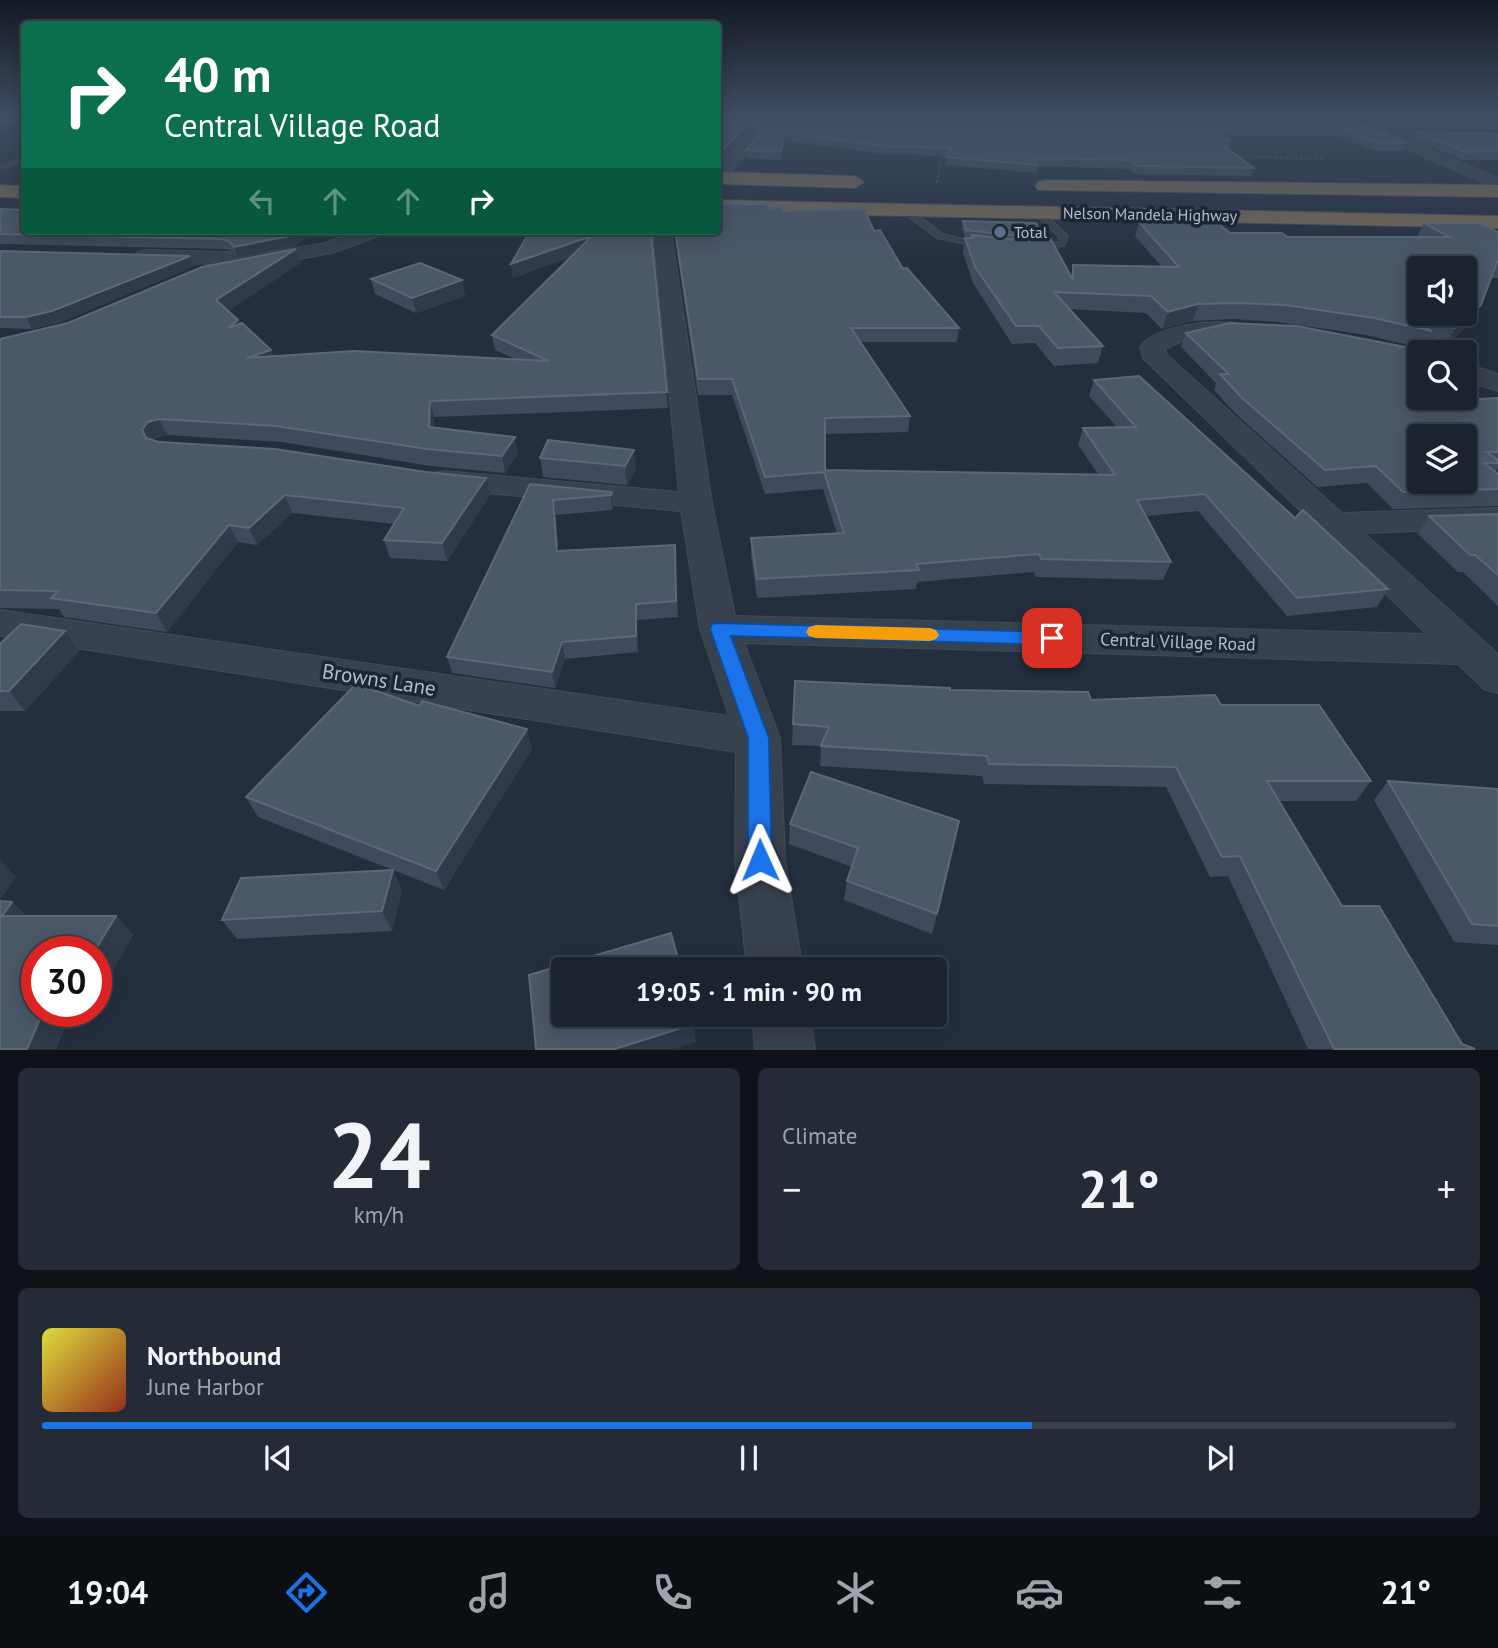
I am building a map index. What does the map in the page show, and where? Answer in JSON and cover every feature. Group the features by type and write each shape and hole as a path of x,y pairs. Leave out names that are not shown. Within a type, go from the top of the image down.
{"highway":[{"path":"2,166 21,166"},
{"path":"721,177 936,185"},
{"name":"Nelson Mandela Highway","path":"1030,186 1498,191"},
{"path":"0,191 21,192"},
{"name":"Nelson Mandela Highway","path":"721,206 1498,222"}],"street":[{"path":"1452,164 1498,184"},
{"path":"1456,220 1498,242"},
{"path":"189,278 262,259 325,249 364,235"},
{"path":"662,235 696,503 719,629 758,738 760,860 773,957"},
{"path":"124,256 262,259"},
{"path":"1254,331 1192,331 1164,339 1152,347 1155,358 1498,678"},
{"path":"1477,375 1498,383"},
{"path":"417,476 696,503"},
{"path":"1332,524 1498,518"},
{"name":"Browns Lane","path":"0,623 758,738"},
{"name":"Central Village Road","path":"719,629 1469,650"},
{"path":"782,1027 785,1049"}],"lane":[{"path":"905,210 940,236 975,245 989,245"},
{"path":"1017,246 1044,247 1060,244 1065,239 1038,212"}],"path":[{"path":"936,185 941,164"}],"building":[{"path":"1136,164 1249,164 1254,168"},
{"path":"721,204 769,204 768,208 782,207 782,211 864,209 874,231 880,230 903,269 907,268 959,328 851,328 910,416 825,418 825,470 1115,475 1083,428 1136,427 1094,380 1139,376 1295,518 1303,510 1388,589 1297,598 1205,494 1137,500 1171,562 1041,559 1039,554 916,564 919,570 757,579 751,538 844,533 824,472 765,477 732,379 698,379 676,235 721,235"},
{"path":"0,209 21,210 21,234 0,234"},
{"path":"963,221 1036,223 1042,234 1018,236 966,230"},
{"path":"1139,222 1217,223 1230,233 1282,233 1287,237 1449,237 1424,223 1479,223 1498,232 1498,262 1481,305 1477,309 1477,256 1407,256 1407,325 1285,305 1198,304 1168,312 1151,296 1054,292 1103,346 1058,348 1039,326 1016,326 975,267 965,238 974,238 972,235 1008,239 1049,236 1073,280 1073,265 1179,267"},
{"path":"44,235 291,235 234,247 229,241"},
{"path":"528,235 651,235 667,392 430,401 429,427 515,437 502,456 427,449 276,426 159,419 148,422 142,429 146,438 158,442 275,449 426,472 486,478 442,543 384,540 404,508 285,495 249,528 229,525 156,613 51,598 58,591 0,590 0,339 68,323 202,267 296,249 216,300 238,320 228,328 242,323 271,350 247,358 354,351 549,361 492,335 592,236 511,264"},
{"path":"0,251 190,256 52,311 26,317 0,317"},
{"path":"420,263 462,280 412,298 371,279"},
{"path":"1230,323 1297,326 1407,347 1407,410 1477,410 1477,397 1498,398 1498,452 1486,452 1498,460 1498,463 1484,463 1498,474 1498,489 1477,490 1477,424 1407,424 1407,492 1403,492 1376,466 1325,470 1241,397 1220,374 1229,374 1186,333"},
{"path":"1410,326 1424,326 1432,331"},
{"path":"548,440 634,450 625,466 540,458"},
{"path":"530,484 612,492 611,495 553,500 557,551 675,545 676,601 636,604 636,636 562,642 552,672 447,657"},
{"path":"1498,514 1498,575 1475,555 1470,555 1429,516"},
{"path":"21,624 65,631 9,691 0,691 0,644"},
{"path":"795,681 950,690 1088,692 1091,700 1215,695 1221,705 1319,705 1371,781 1267,781 1342,906 1379,906 1462,1044 1475,1049 1334,1049 1240,856 1222,857 1176,767 989,764 987,756 821,746 829,727 793,724"},
{"path":"356,684 420,706 422,701 527,729 436,871 246,797"},
{"path":"811,772 959,821 937,914 847,881 858,848 790,824"},
{"path":"1388,781 1498,789 1498,926 1472,924"},
{"path":"393,870 382,911 222,920 241,878"},
{"path":"0,901 12,902 2,916 116,916 104,936 21,936 21,1027 37,1027 27,1049 0,1049"},
{"path":"671,933 677,957 590,957"},
{"path":"551,968 551,1027 685,1027 615,1049 536,1049 529,975"}],"slow traffic":[{"path":"816,632 930,635"}],"place":[{"name":"Total","path":"1000,232"}],"route":[{"path":"760,860 758,738 719,629 1052,638"}]}
